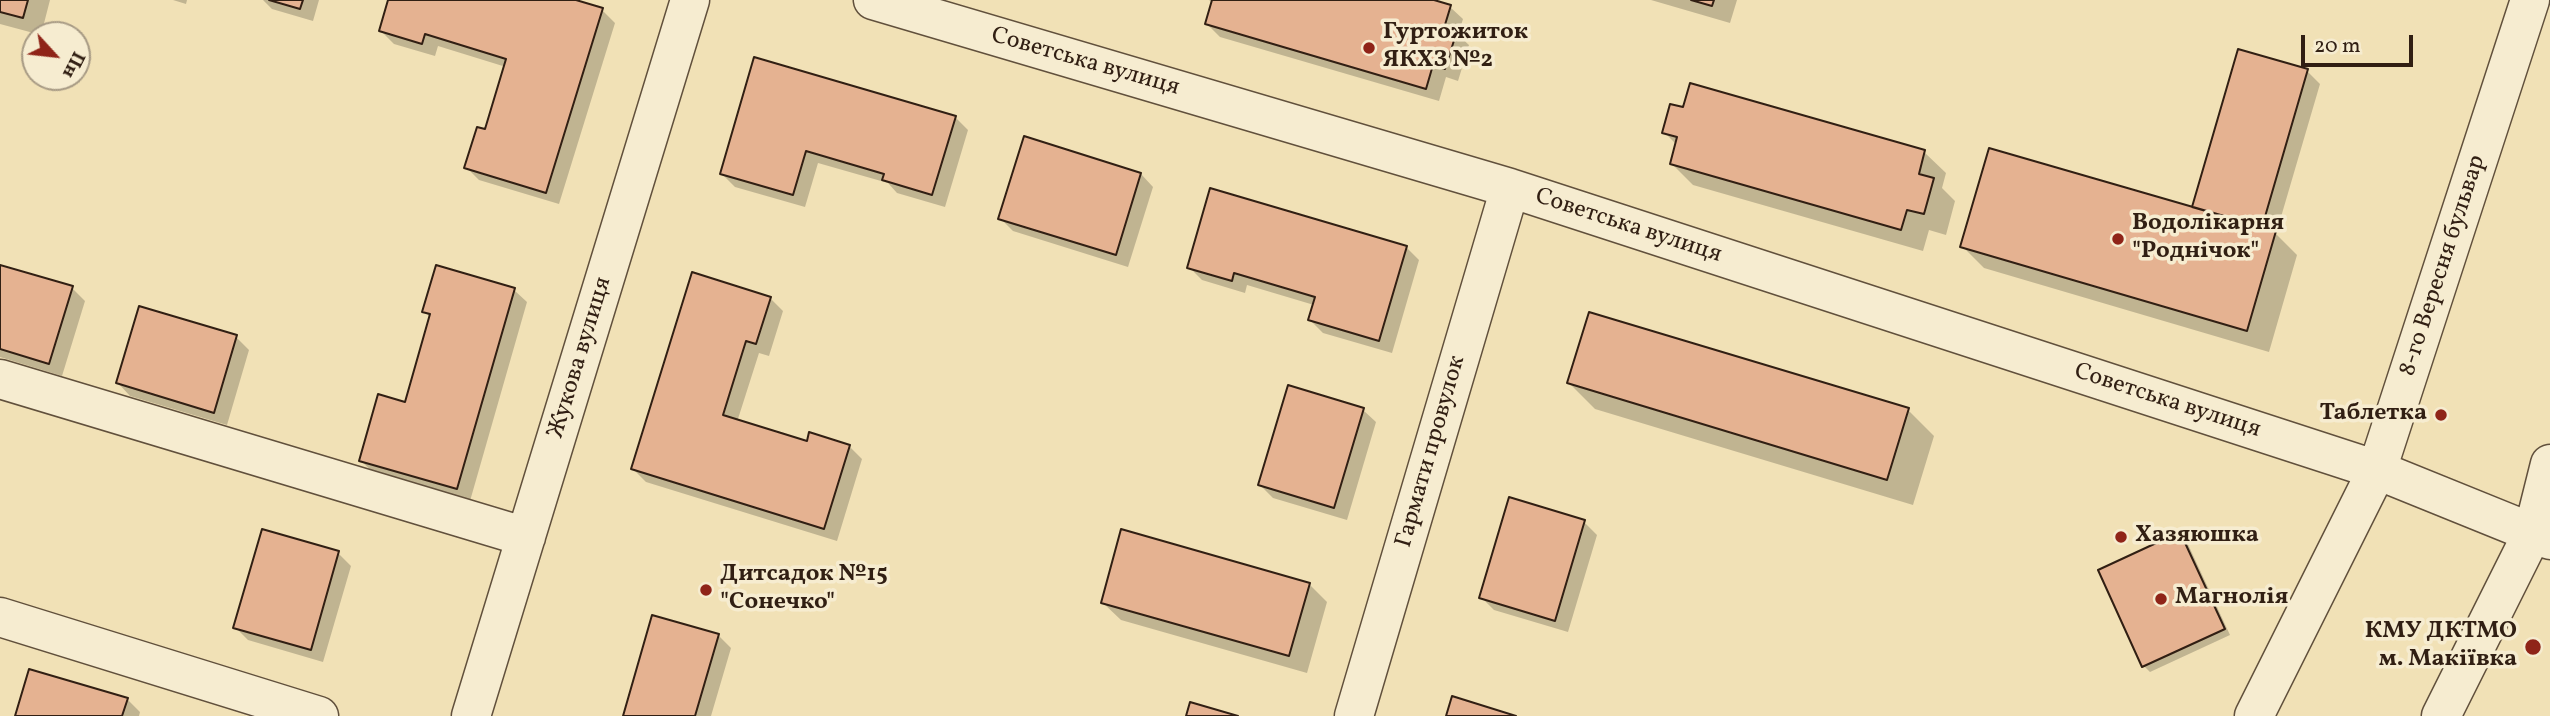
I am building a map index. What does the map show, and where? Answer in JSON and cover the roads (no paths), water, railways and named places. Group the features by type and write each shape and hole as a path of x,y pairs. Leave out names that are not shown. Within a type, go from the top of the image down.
{"street":[{"name":"Жукова вулиця","path":"471,716 690,0"},
{"name":"Советська вулиця","path":"873,0 1510,188 2377,470 2541,536"},
{"name":"8-го Вересня бульвар","path":"2254,716 2377,470 2530,0"},
{"name":"Гармати провулок","path":"1354,716 1510,188"},
{"path":"0,379 526,537"},
{"path":"2441,716 2541,536 2550,464"},
{"path":"0,617 319,716"}],"place":[{"name":"Гуртожиток ЯКХЗ №2","path":"1369,48"},
{"name":"Водолікарня \"Роднічок\"","path":"2118,239"},
{"name":"Таблетка","path":"2441,415"},
{"name":"Хазяюшка","path":"2121,537"},
{"name":"Дитсадок №15 \"Сонечко\"","path":"706,590"},
{"name":"Магнолія","path":"2161,599"},
{"name":"КМУ ДКТМО м. Макіївка","path":"2533,647"}]}
